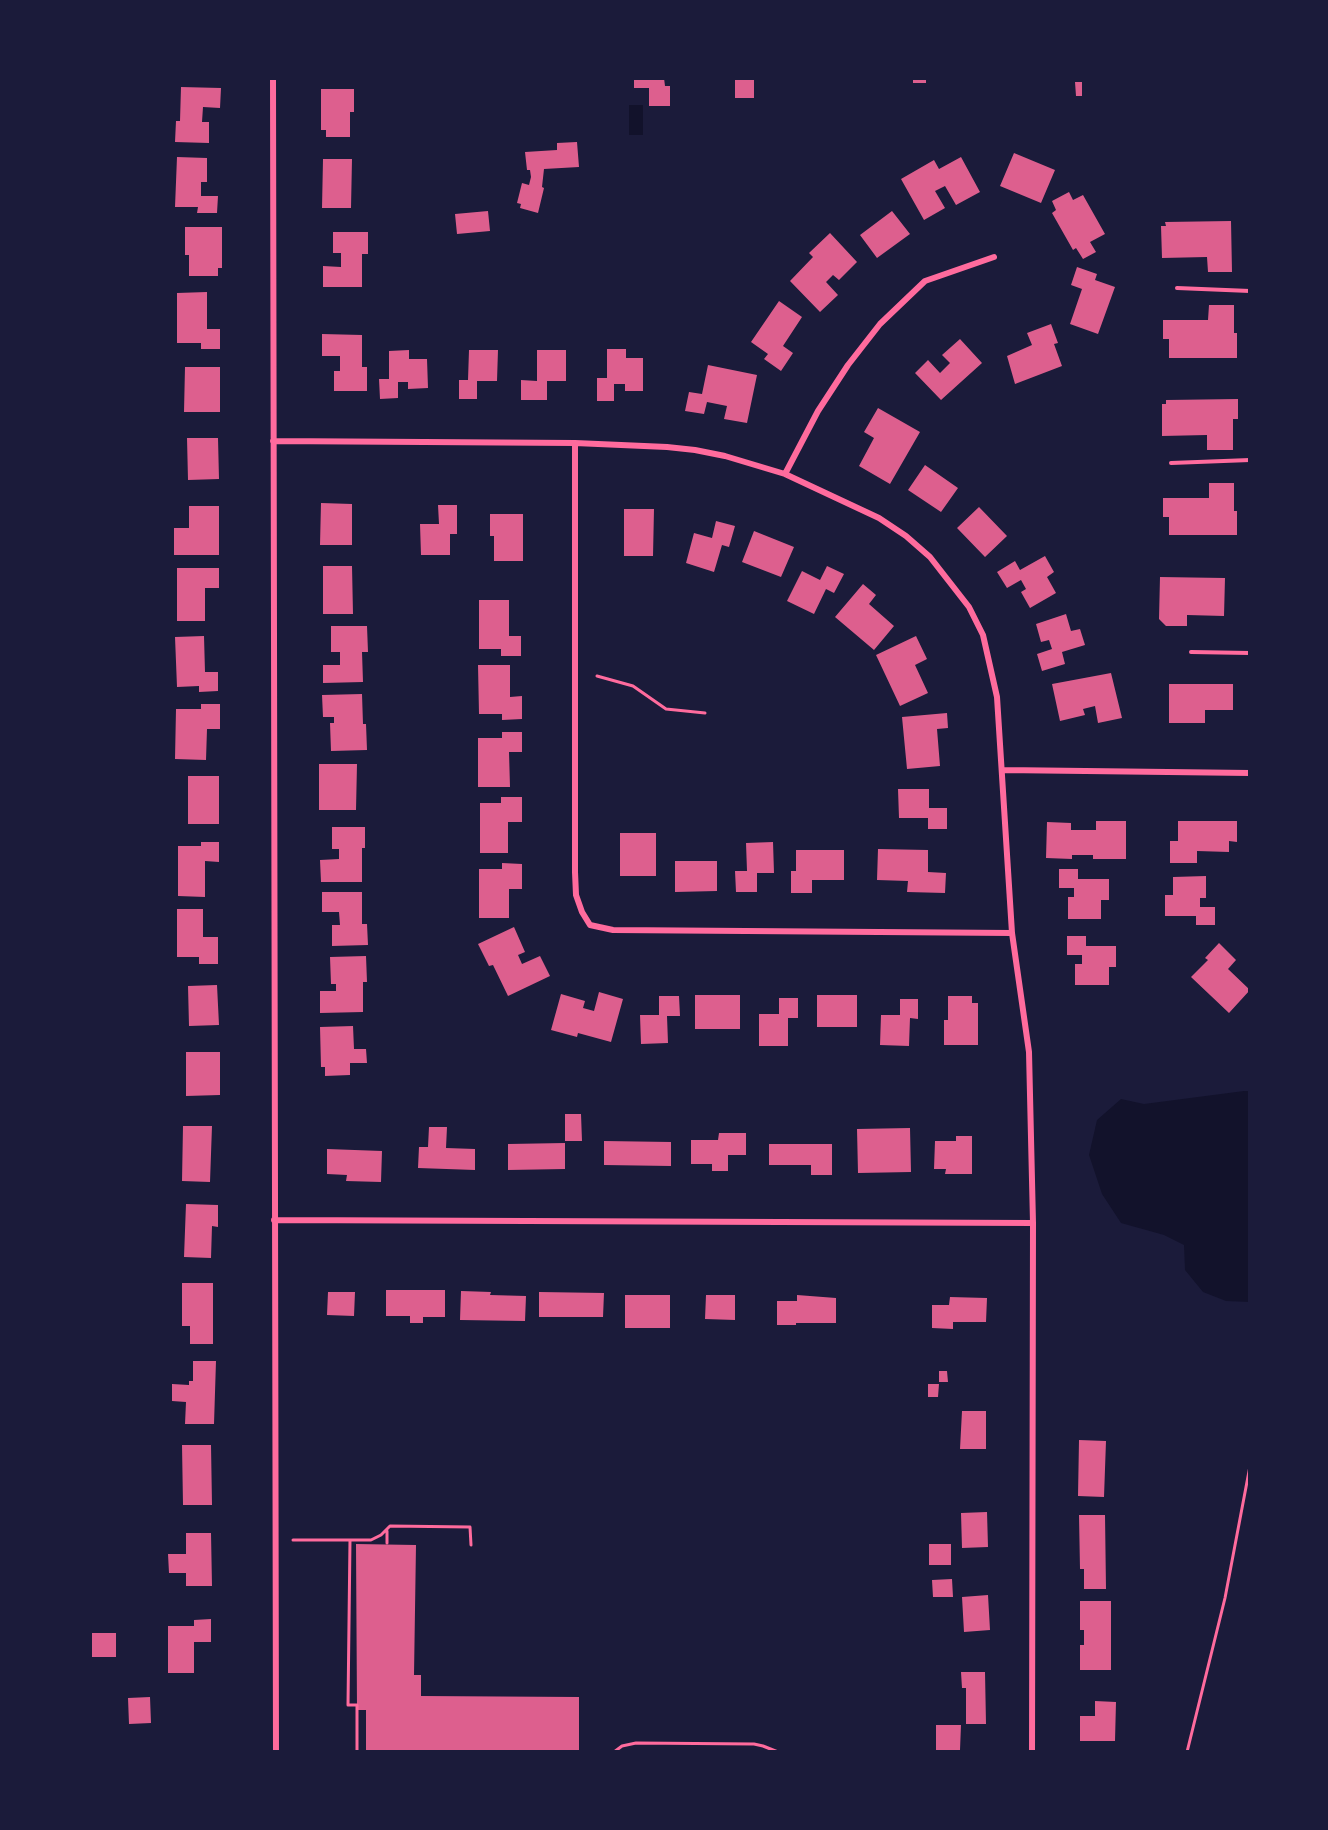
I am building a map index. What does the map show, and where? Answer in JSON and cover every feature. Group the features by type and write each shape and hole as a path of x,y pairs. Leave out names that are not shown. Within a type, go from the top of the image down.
{"street":[{"path":"273,78 276,1752"},
{"path":"785,474 818,411 848,365 880,324 925,281 994,256"},
{"path":"273,441 574,443 695,450 725,456 785,474 879,518 906,536 930,557 969,607 983,635 991,662 997,697 1012,933 1029,1052 1033,1223 1032,1752"},
{"path":"574,443 575,872 576,896 590,925 613,930 1012,933"},
{"path":"1003,770 1250,773"},
{"path":"274,1220 1033,1223"}],"lane":[{"path":"1177,288 1250,291"},
{"path":"1171,463 1250,460"},
{"path":"1191,652 1250,653"}],"path":[{"path":"597,676 633,686 666,709 705,713"},
{"path":"1187,1752 1225,1598 1250,1466"},
{"path":"293,1540 371,1540 381,1535 390,1526 470,1527 471,1545"},
{"path":"387,1543 388,1529"},
{"path":"350,1540 348,1704 357,1704 357,1752"},
{"path":"614,1752 622,1746 636,1743 754,1744 778,1752"}],"shaded area":[{"path":"629,105 643,105 643,135 629,135"},
{"path":"1250,1091 1250,1302 1226,1301 1203,1292 1185,1270 1184,1245 1164,1235 1121,1223 1102,1194 1089,1155 1097,1120 1121,1099 1144,1104"}],"building":[{"path":"634,78 664,78 665,86 670,86 670,106 649,106 649,88 634,88"},
{"path":"913,78 926,78 926,83 913,83"},
{"path":"735,80 754,80 754,98 735,98"},
{"path":"1075,82 1082,82 1082,96 1076,96"},
{"path":"181,87 221,88 220,108 203,107 202,122 209,122 209,143 175,142 176,121 180,121"},
{"path":"321,89 354,89 354,112 350,112 350,137 326,137 326,130 321,130"},
{"path":"577,142 579,167 544,169 542,187 544,188 538,213 520,208 521,204 517,203 522,183 529,185 531,177 530,170 527,170 525,152 557,150 557,143"},
{"path":"1014,153 1055,170 1041,203 1000,186"},
{"path":"177,157 207,158 207,182 201,182 201,196 218,196 217,213 197,213 198,207 175,207"},
{"path":"961,157 980,192 956,205 945,186 935,191 945,208 924,220 901,179 934,160 939,169"},
{"path":"323,159 352,159 351,208 322,208"},
{"path":"1069,192 1073,200 1083,195 1105,234 1090,242 1096,252 1083,259 1076,248 1073,250 1052,213 1056,210 1052,201"},
{"path":"488,211 490,231 457,234 455,214"},
{"path":"892,211 910,234 877,258 860,235"},
{"path":"1231,221 1232,272 1208,272 1207,257 1162,258 1161,226 1166,226 1165,222"},
{"path":"185,227 222,227 222,268 218,268 218,276 189,276 189,255 185,255"},
{"path":"333,232 368,232 368,254 362,254 362,287 323,287 323,266 341,267 341,253 333,253"},
{"path":"830,233 857,262 839,280 833,275 826,282 838,295 820,312 790,281 813,257 809,253"},
{"path":"1077,267 1097,274 1095,280 1115,287 1098,334 1070,324 1082,289 1071,285"},
{"path":"207,292 207,329 220,329 220,349 201,349 201,343 177,343 177,293"},
{"path":"779,301 802,317 783,346 793,353 781,371 764,359 768,354 751,342"},
{"path":"1209,305 1234,305 1237,358 1169,358 1169,339 1163,339 1163,320 1208,320"},
{"path":"1051,324 1058,343 1054,344 1062,366 1015,384 1007,356 1032,345 1027,333"},
{"path":"322,334 362,335 362,367 367,367 367,391 334,391 334,371 340,371 340,356 322,356"},
{"path":"960,339 982,363 941,400 915,373 928,360 940,373 950,363 942,355"},
{"path":"607,349 626,349 626,358 643,358 643,391 625,391 625,384 614,384 614,401 597,401 597,378 607,378"},
{"path":"409,350 409,359 427,359 428,388 408,389 408,382 398,382 398,398 380,399 379,379 389,379 389,351"},
{"path":"469,350 498,350 497,381 477,381 477,399 459,399 459,380 468,380"},
{"path":"537,350 566,350 566,381 547,381 547,400 521,400 521,380 537,381"},
{"path":"708,365 757,375 747,423 724,419 727,406 707,402 704,414 685,411 689,392 702,394"},
{"path":"185,367 220,367 220,412 184,412"},
{"path":"1238,399 1238,419 1233,419 1233,450 1207,450 1207,435 1162,436 1162,404 1166,404 1166,400"},
{"path":"878,408 920,432 890,484 859,466 874,438 864,432"},
{"path":"187,438 218,438 219,479 188,480"},
{"path":"925,465 958,488 941,512 908,490"},
{"path":"1209,483 1234,483 1237,535 1169,535 1169,517 1163,517 1163,498 1209,498"},
{"path":"321,503 352,504 352,545 320,545"},
{"path":"438,505 457,505 457,534 450,534 450,555 421,555 420,524 439,524"},
{"path":"189,506 219,506 219,555 174,555 174,528 189,528"},
{"path":"979,507 1007,536 985,557 957,528"},
{"path":"624,509 654,509 653,556 624,556"},
{"path":"490,514 523,514 523,561 494,561 494,536 490,536"},
{"path":"716,521 735,526 729,547 722,545 714,572 686,563 694,533 712,538"},
{"path":"754,531 794,547 781,577 742,562"},
{"path":"1045,556 1054,572 1047,577 1056,593 1030,608 1021,592 1026,589 1021,580 1007,588 997,572 1015,561 1020,570"},
{"path":"323,566 352,566 353,614 323,614"},
{"path":"827,566 844,574 834,593 826,589 814,614 787,601 802,571 820,580"},
{"path":"177,568 219,568 219,588 205,588 205,621 177,621"},
{"path":"1160,577 1225,578 1224,616 1187,615 1187,626 1166,626 1159,619"},
{"path":"863,584 876,595 869,604 894,626 874,650 835,617"},
{"path":"479,600 509,600 509,636 521,636 521,656 501,656 501,649 479,649"},
{"path":"1066,614 1071,631 1080,629 1085,645 1062,652 1065,664 1042,671 1037,654 1052,649 1049,640 1041,642 1036,624"},
{"path":"331,626 367,626 368,652 362,652 363,682 323,683 323,665 340,665 340,652 331,652"},
{"path":"204,636 205,672 218,672 218,691 199,692 199,686 177,687 175,637"},
{"path":"916,636 927,659 915,665 928,693 900,706 876,655"},
{"path":"478,665 510,665 510,697 522,696 522,719 502,720 502,714 479,714"},
{"path":"1111,673 1122,718 1098,723 1095,706 1083,709 1085,715 1060,721 1052,684"},
{"path":"1169,684 1233,684 1233,710 1205,710 1205,723 1169,723"},
{"path":"362,694 367,750 331,751 330,723 334,723 334,717 323,717 322,695"},
{"path":"201,704 220,704 220,729 207,729 206,760 175,759 176,709 201,709"},
{"path":"947,713 948,728 937,729 940,766 907,769 902,717"},
{"path":"502,732 522,732 522,752 509,752 510,787 478,787 478,738 502,738"},
{"path":"319,764 357,764 356,810 319,810"},
{"path":"188,776 219,776 219,824 188,824"},
{"path":"898,789 929,789 929,808 947,808 947,829 928,829 928,818 899,818"},
{"path":"501,797 522,797 522,822 508,822 508,853 480,853 480,803 501,803"},
{"path":"1096,821 1126,821 1126,859 1093,859 1093,855 1072,855 1072,859 1046,858 1047,822 1071,823 1071,830 1096,830"},
{"path":"1178,821 1237,821 1237,842 1229,841 1229,852 1197,851 1197,863 1170,863 1170,841 1178,841"},
{"path":"332,827 365,827 365,848 362,848 362,882 321,882 320,860 339,859 339,849 332,849"},
{"path":"620,833 656,833 656,876 620,876"},
{"path":"201,842 219,842 219,862 205,861 205,897 178,896 178,846 201,846"},
{"path":"773,842 774,873 757,873 757,892 736,892 735,871 747,871 746,843"},
{"path":"878,849 928,850 928,872 946,873 945,893 907,892 908,881 877,880"},
{"path":"796,850 844,850 844,880 812,880 812,893 791,893 791,871 796,871"},
{"path":"675,861 717,861 717,891 675,892"},
{"path":"502,863 522,864 522,889 509,889 509,918 479,918 479,869 502,869"},
{"path":"1059,869 1078,869 1078,879 1109,879 1109,900 1101,900 1101,919 1068,919 1068,897 1074,897 1074,888 1059,888"},
{"path":"1206,876 1206,898 1200,898 1200,907 1215,907 1215,925 1196,925 1196,916 1165,916 1165,895 1173,895 1173,877"},
{"path":"322,892 362,892 362,924 367,924 368,945 332,946 332,925 340,925 339,912 322,912"},
{"path":"177,909 203,909 203,937 218,937 218,964 199,964 199,957 177,957"},
{"path":"514,927 525,952 518,955 522,964 540,956 550,976 508,996 493,965 489,966 478,944"},
{"path":"1067,936 1086,936 1086,946 1116,946 1116,967 1109,967 1109,985 1075,985 1075,964 1082,964 1082,955 1067,955"},
{"path":"1219,943 1236,960 1228,969 1250,990 1229,1013 1191,977 1208,960 1205,958"},
{"path":"366,956 367,982 363,982 363,1012 320,1013 320,991 336,991 336,984 331,984 330,957"},
{"path":"217,985 219,1025 189,1026 188,986"},
{"path":"599,992 623,999 611,1042 578,1033 577,1037 551,1030 561,994 585,1001 583,1008 594,1011"},
{"path":"695,995 740,995 740,1029 695,1029"},
{"path":"817,995 857,995 857,1027 817,1027"},
{"path":"659,996 679,996 680,1016 667,1016 668,1043 641,1044 640,1015 659,1015"},
{"path":"948,996 972,996 972,1003 978,1003 978,1045 944,1045 944,1020 948,1020"},
{"path":"779,998 798,998 798,1018 788,1018 788,1046 759,1046 759,1014 779,1014"},
{"path":"900,999 918,999 918,1019 910,1018 909,1046 880,1045 881,1015 900,1015"},
{"path":"353,1026 354,1049 366,1049 367,1063 350,1063 350,1075 325,1076 325,1067 321,1067 320,1027"},
{"path":"186,1052 220,1052 220,1095 186,1096"},
{"path":"565,1114 581,1114 582,1141 565,1141"},
{"path":"183,1126 212,1126 210,1182 182,1181"},
{"path":"429,1127 447,1127 446,1148 475,1149 475,1170 418,1168 419,1147 428,1147"},
{"path":"910,1128 911,1172 858,1173 857,1129"},
{"path":"719,1133 746,1133 746,1155 728,1155 728,1171 712,1171 712,1164 691,1164 691,1140 718,1140"},
{"path":"956,1136 972,1136 972,1174 945,1174 946,1169 934,1169 935,1141 956,1141"},
{"path":"604,1141 671,1142 671,1166 604,1165"},
{"path":"565,1143 565,1169 508,1170 508,1144"},
{"path":"769,1144 832,1144 832,1175 811,1175 811,1165 769,1165"},
{"path":"327,1149 382,1151 381,1182 346,1181 347,1175 327,1174"},
{"path":"186,1204 218,1205 218,1227 212,1226 211,1258 184,1257"},
{"path":"182,1283 213,1283 213,1344 190,1344 190,1326 182,1326"},
{"path":"386,1290 445,1290 445,1317 423,1317 423,1323 410,1323 410,1316 386,1316"},
{"path":"461,1291 526,1296 525,1321 460,1320"},
{"path":"328,1292 355,1292 354,1316 327,1315"},
{"path":"539,1292 604,1293 603,1317 539,1317"},
{"path":"625,1295 670,1295 670,1328 625,1328"},
{"path":"706,1295 735,1295 735,1320 705,1319"},
{"path":"797,1295 836,1298 836,1323 777,1325 777,1301 797,1301"},
{"path":"950,1297 987,1298 986,1322 953,1322 953,1329 932,1328 932,1305 949,1305"},
{"path":"193,1361 216,1361 214,1424 185,1424 186,1402 172,1401 172,1384 189,1385 189,1381 193,1381"},
{"path":"939,1371 947,1371 948,1382 939,1382"},
{"path":"928,1384 939,1384 938,1397 928,1397"},
{"path":"962,1411 986,1411 986,1449 960,1449"},
{"path":"1079,1440 1106,1441 1104,1497 1078,1496"},
{"path":"182,1445 211,1445 212,1505 183,1505"},
{"path":"987,1512 988,1547 962,1548 961,1513"},
{"path":"1079,1515 1105,1515 1106,1589 1084,1589 1084,1569 1080,1569"},
{"path":"186,1533 211,1533 212,1586 186,1586 186,1573 169,1573 168,1554 186,1554"},
{"path":"356,1544 416,1545 414,1675 421,1675 421,1696 579,1697 579,1752 366,1752 366,1710 357,1710"},
{"path":"929,1544 951,1544 951,1565 929,1565"},
{"path":"952,1579 953,1597 933,1597 932,1580"},
{"path":"988,1595 990,1630 964,1632 962,1597"},
{"path":"1080,1601 1111,1601 1111,1670 1080,1670 1080,1645 1084,1645 1084,1630 1080,1630"},
{"path":"211,1619 211,1642 194,1642 194,1673 168,1673 168,1626 194,1626 194,1620"},
{"path":"92,1633 116,1633 116,1657 92,1657"},
{"path":"961,1672 985,1672 986,1724 966,1724 966,1688 962,1688"},
{"path":"150,1697 151,1723 129,1724 128,1698"},
{"path":"1095,1701 1116,1702 1115,1741 1080,1741 1080,1716 1095,1716"},
{"path":"936,1725 961,1725 960,1750 936,1750"}]}
